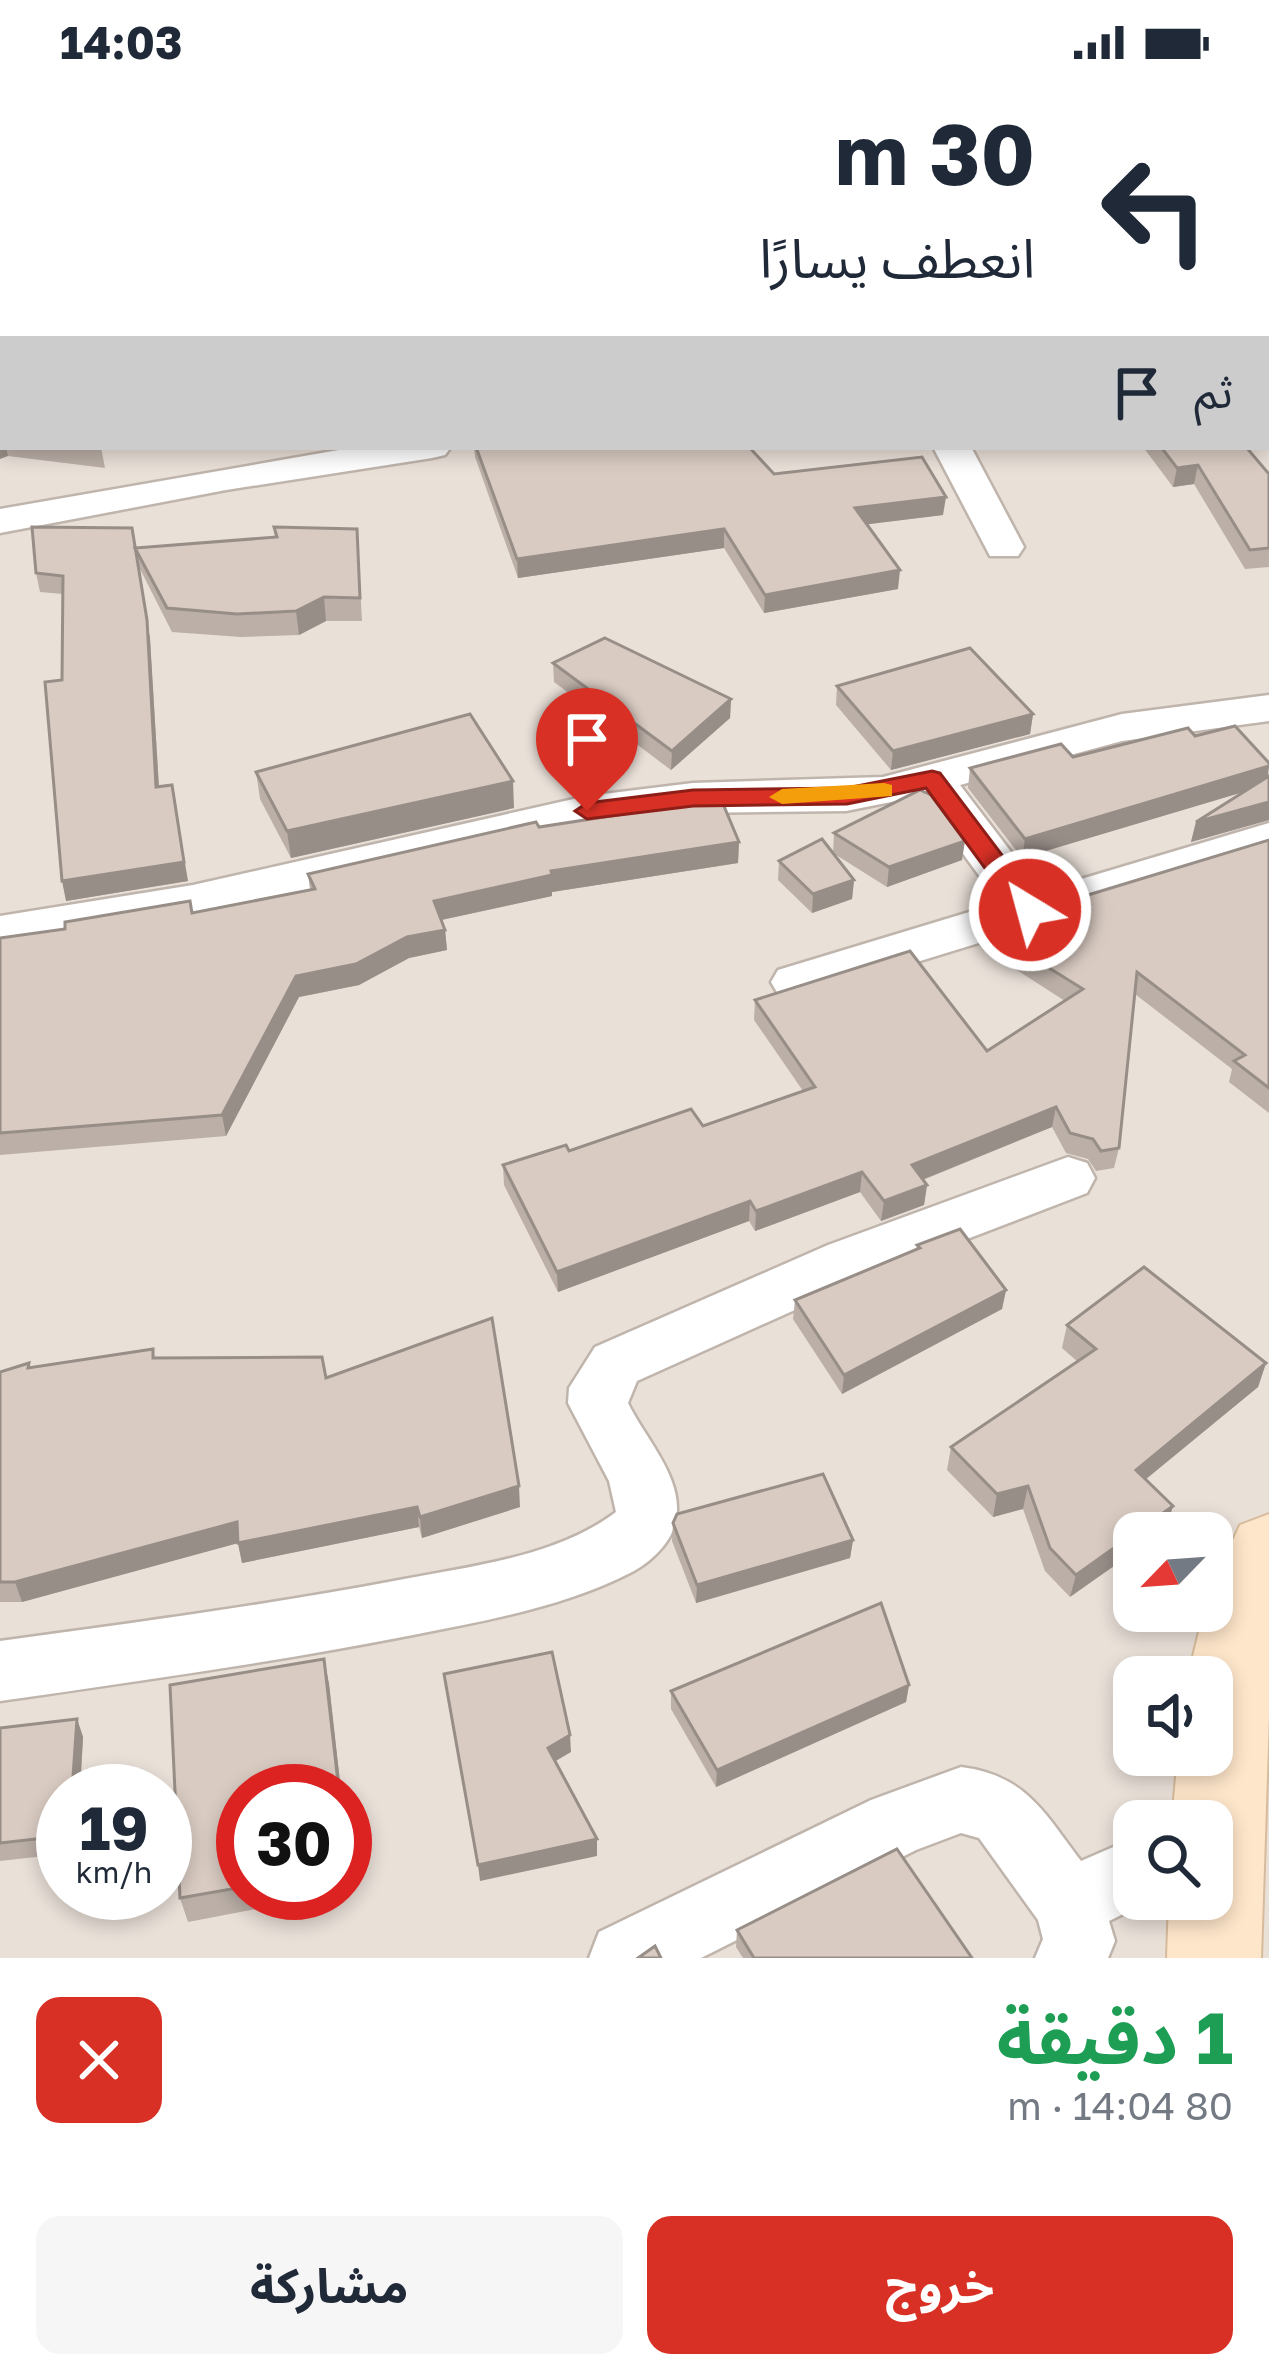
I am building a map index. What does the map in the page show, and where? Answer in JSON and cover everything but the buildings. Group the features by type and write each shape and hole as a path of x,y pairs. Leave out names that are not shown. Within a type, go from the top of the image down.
{"street":[{"path":"0,521 226,478 412,450"},
{"path":"954,450 1004,547"},
{"path":"0,934 193,902 587,811 693,798 847,796 932,779 1148,722 1198,712 1269,708"},
{"path":"932,779 1030,910"},
{"path":"796,982 1269,838"},
{"path":"0,1672 316,1624 475,1594 611,1555 631,1544 644,1527 647,1507 643,1487 598,1403 599,1388 616,1364 848,1261 1068,1178"},
{"path":"1218,1800 1233,1673 1252,1581 1269,1550"},
{"path":"625,1958 896,1824 961,1800 984,1803 1003,1815 1070,1931 1113,1891"},
{"path":"1214,1920 1214,1958"}],"shaded area":[{"path":"0,450 1269,450 1269,1958 0,1958"}],"slow traffic":[{"path":"782,797 884,791"}],"route":[{"path":"587,811 693,798 847,796 932,779 1030,910"}]}
